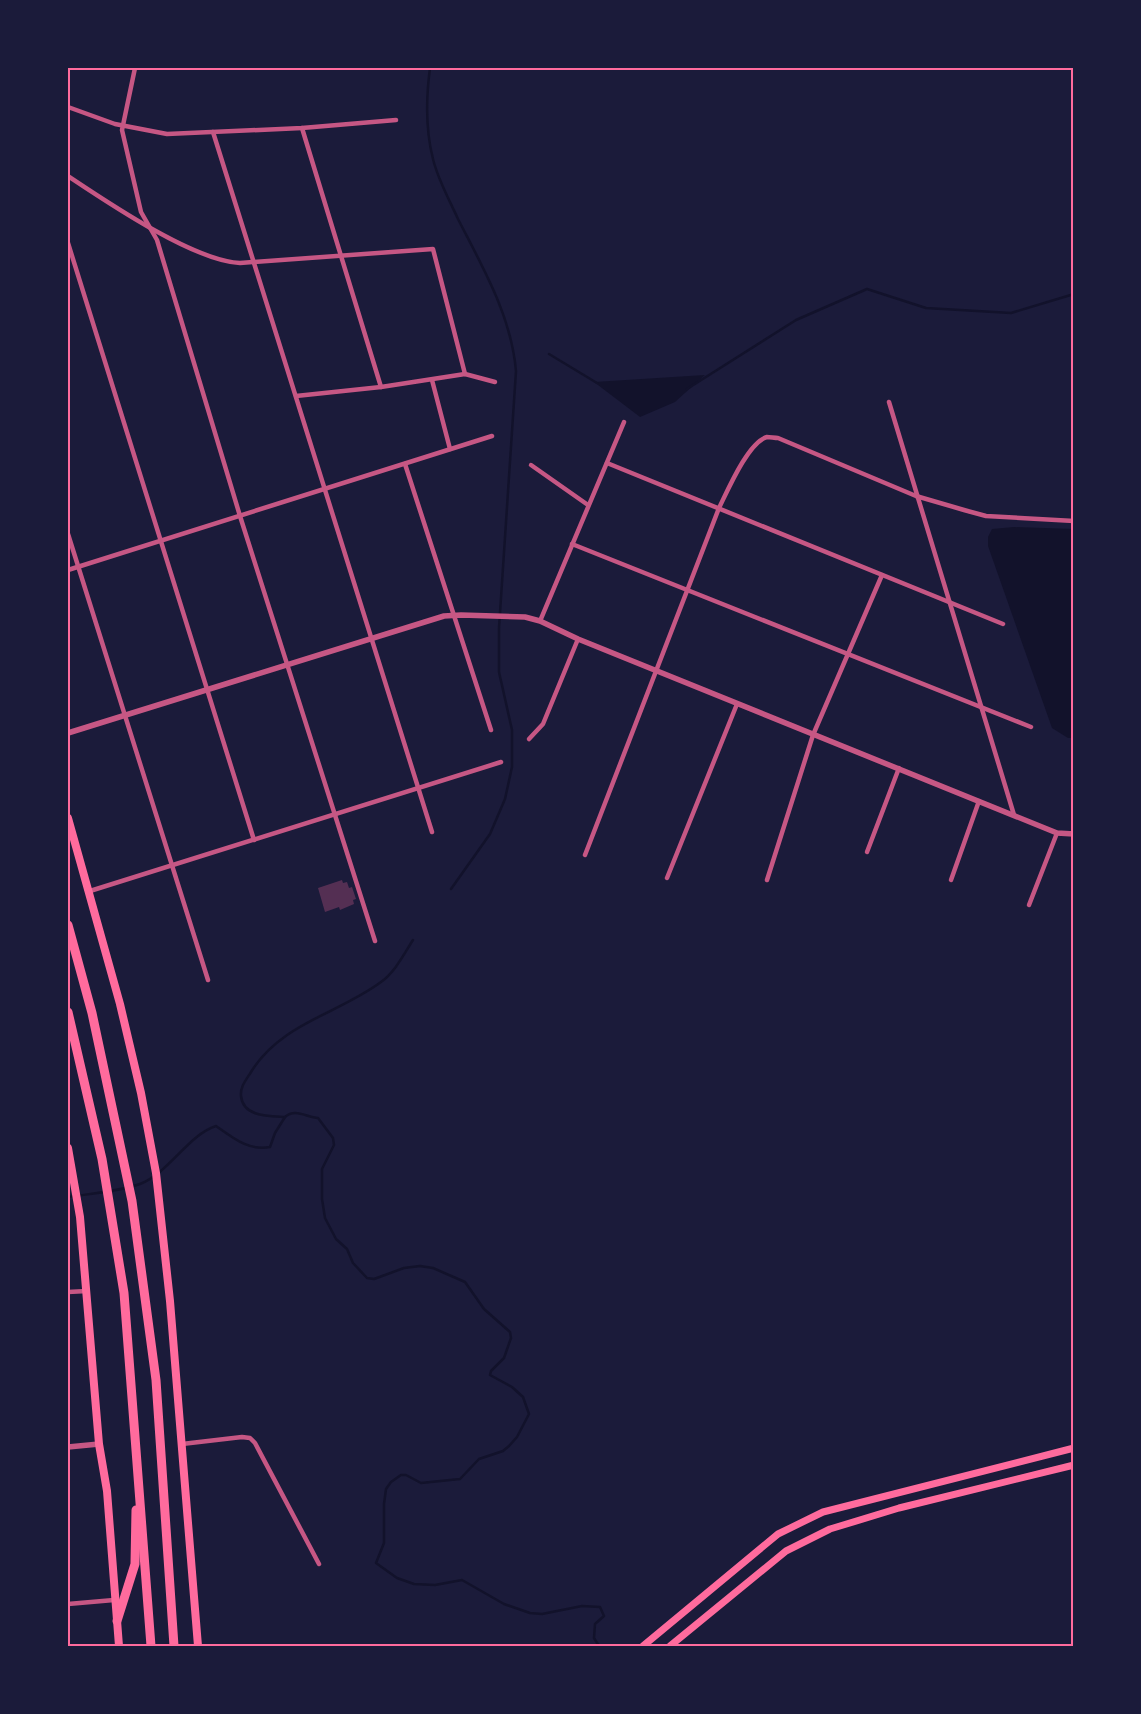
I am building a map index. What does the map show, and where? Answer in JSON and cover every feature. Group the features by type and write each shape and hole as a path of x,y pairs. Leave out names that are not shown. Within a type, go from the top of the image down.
{"highway":[{"path":"68,925 92,1013 132,1201 156,1380 174,1646"},
{"path":"68,1012 102,1160 124,1293 151,1646"},
{"path":"117,1621 135,1564 137,1452"}],"main road":[{"path":"68,818 90,891 120,1004 150,1137 156,1173 182,1444 198,1646"},
{"path":"68,1148 80,1217 99,1444 107,1491 119,1646"},
{"path":"642,1646 778,1534 824,1512 1074,1448"},
{"path":"670,1646 786,1551 830,1529 900,1508 1074,1465"}],"street":[{"path":"135,68 122,126 142,212 157,240 240,516 375,941"},
{"path":"68,107 122,126 167,134 302,128 396,120"},
{"path":"302,128 381,387"},
{"path":"213,132 432,832"},
{"path":"68,176 149,226 220,261 240,263 433,249 465,374"},
{"path":"68,243 159,541 254,840"},
{"path":"296,396 381,387 465,374 495,382"},
{"path":"432,380 450,449"},
{"path":"889,402 1014,815"},
{"path":"540,621 624,422"},
{"path":"68,570 492,436"},
{"path":"585,855 686,589 719,508 740,468 758,442 767,437 778,438 916,496 986,516 1074,521"},
{"path":"607,463 1003,624"},
{"path":"405,464 491,730"},
{"path":"531,465 588,505"},
{"path":"68,534 208,980"},
{"path":"572,544 1031,727"},
{"path":"767,880 813,735 882,575"},
{"path":"68,732 372,638 453,615 512,616 540,621 578,639 813,735 900,768 1057,834 1074,834"},
{"path":"529,739 543,724 578,639"},
{"path":"667,878 737,704"},
{"path":"90,891 500,762"},
{"path":"867,852 900,768"},
{"path":"951,880 979,801"},
{"path":"1029,905 1057,834"},
{"path":"68,1292 87,1290"},
{"path":"182,1444 250,1438 255,1443 319,1564"},
{"path":"68,1447 99,1444"},
{"path":"68,1604 114,1600"}],"shaded area":[{"path":"705,375 675,402 640,417 594,382"},
{"path":"1014,527 1073,529 1073,738 1068,738 1052,728 988,546 988,537 992,529"}],"building":[{"path":"342,880 343,883 347,882 349,888 352,887 356,899 353,900 354,904 340,910 339,907 325,912 318,888"}],"waterway":[{"path":"430,68 427,124 435,167 502,311 513,350 516,371 499,628 499,672 512,730 512,767 505,799 490,834 451,889"},
{"path":"687,389 796,320 867,289 926,308 1011,313 1074,294"},
{"path":"549,354 597,383"},
{"path":"413,940 395,968 381,982 347,1003 294,1030 263,1055 245,1081 241,1096 246,1108 258,1114 285,1117 289,1114 297,1113 318,1118 333,1138 334,1145 322,1169 322,1199 325,1218 336,1239 347,1249 353,1263 367,1278 374,1279 404,1268 420,1266 433,1268 465,1282 484,1309 510,1332 511,1338 504,1358 491,1371 490,1375 512,1387 523,1397 529,1414 517,1437 503,1451 479,1459 460,1479 421,1483 406,1475 401,1475 391,1482 386,1489 384,1504 384,1543 376,1563 397,1578 414,1584 435,1585 462,1580 504,1604 530,1613 542,1614 582,1606 600,1607 604,1616 595,1624 594,1638 599,1646"},
{"path":"68,1197 140,1184 160,1172 196,1137 216,1126 248,1145 262,1148 270,1147 275,1133 285,1117"}]}
